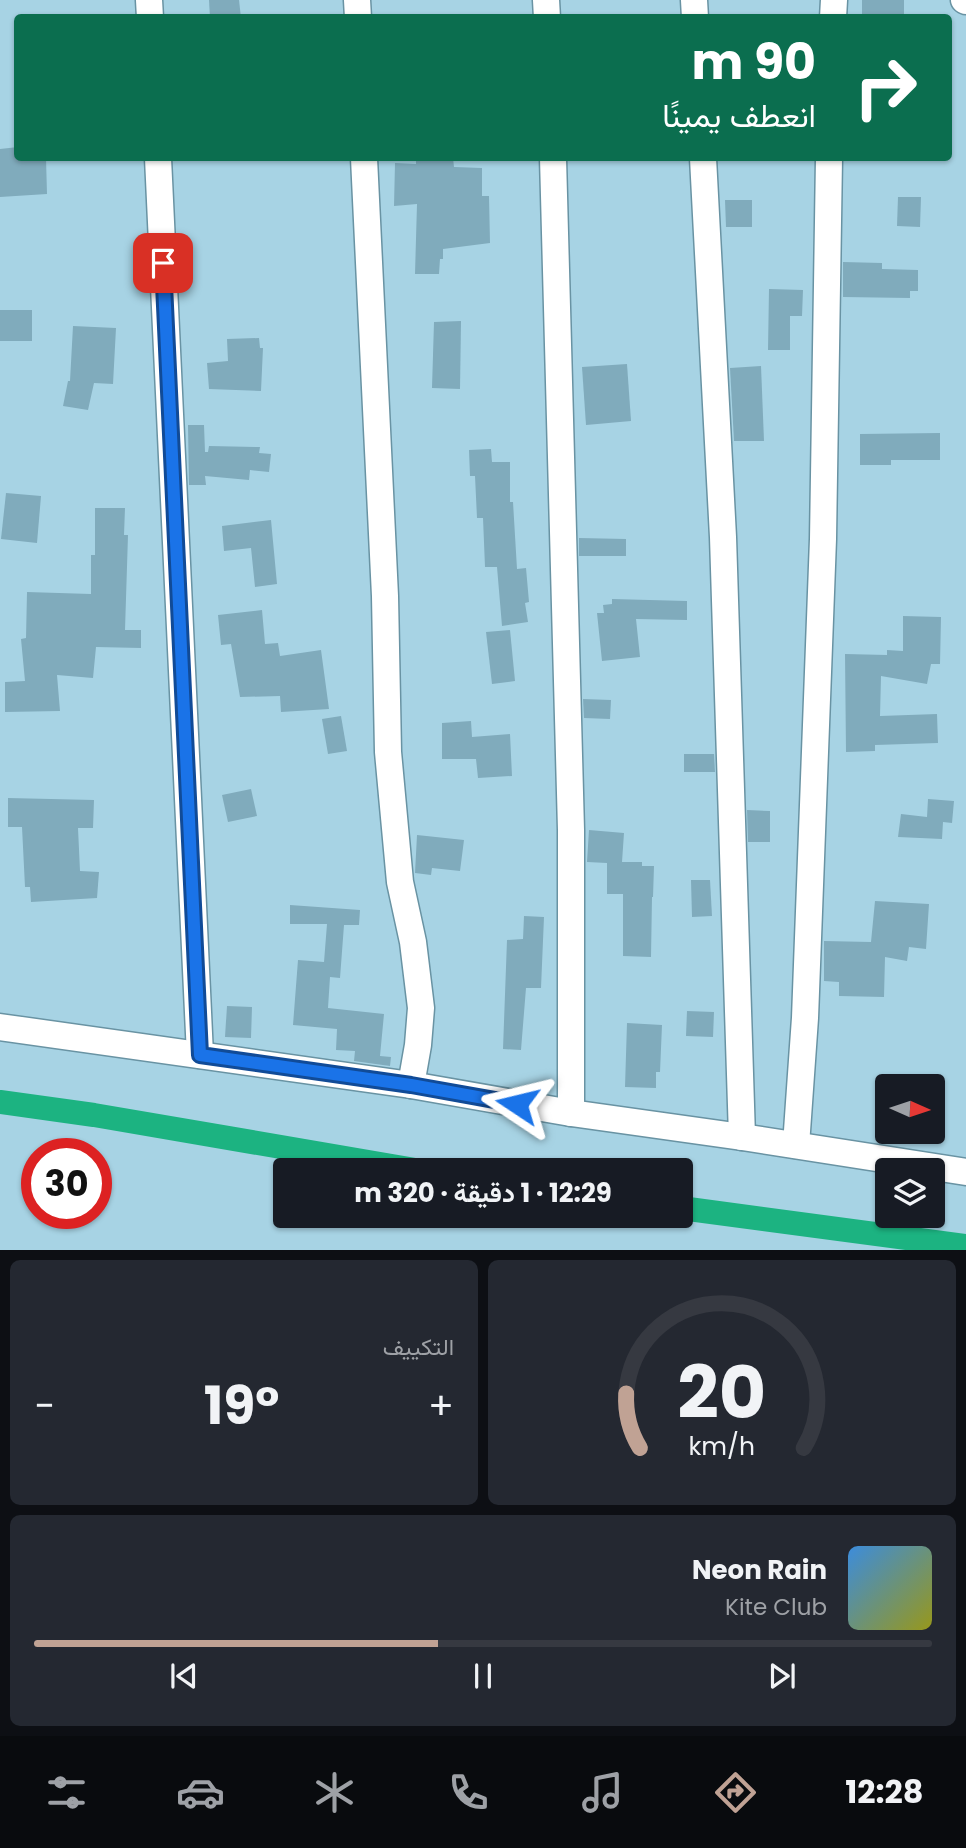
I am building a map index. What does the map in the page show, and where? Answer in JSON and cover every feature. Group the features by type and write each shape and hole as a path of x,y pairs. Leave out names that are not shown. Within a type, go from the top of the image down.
{"street":[{"path":"158,161 200,1055"},
{"path":"364,161 383,569 388,752 400,882 414,942 421,1008 411,1085"},
{"path":"553,161 571,830 571,1113"},
{"path":"703,161 723,537 742,1137"},
{"path":"796,1145 805,1018 822,539 829,161"},
{"path":"0,1027 411,1085 571,1113 966,1172"}],"building":[{"path":"209,0 239,0 241,14 210,14"},
{"path":"862,0 904,0 904,14 862,14"},
{"path":"14,147 14,161 46,161 47,194 0,197 0,149"},
{"path":"416,161 453,161 454,167 482,168 482,196 489,196 490,243 443,249 439,274 415,274 417,204 394,206 395,163 416,164"},
{"path":"898,197 921,197 920,227 897,226"},
{"path":"725,200 752,200 752,227 726,227"},
{"path":"843,262 882,263 882,269 918,270 918,291 910,291 910,298 843,297"},
{"path":"769,289 803,290 802,316 790,316 790,350 768,350"},
{"path":"0,310 32,310 32,341 0,341"},
{"path":"461,321 460,389 432,388 434,322"},
{"path":"73,326 116,328 113,384 94,383 88,410 63,406 70,381"},
{"path":"259,338 260,348 263,348 261,391 209,389 207,363 228,361 227,339"},
{"path":"627,364 631,421 586,425 582,367"},
{"path":"761,366 764,441 734,441 730,368"},
{"path":"188,425 204,425 205,452 208,452 209,446 260,447 259,453 271,454 269,472 250,470 249,480 205,476 206,485 189,485"},
{"path":"940,433 940,460 891,460 891,465 860,465 860,434"},
{"path":"491,449 492,462 510,462 510,502 513,502 517,569 526,568 529,602 525,603 528,622 502,626 497,567 485,567 483,518 477,518 475,476 470,476 469,450"},
{"path":"6,493 41,496 37,543 1,539"},
{"path":"95,508 125,508 124,535 128,535 125,630 141,630 141,648 96,647 93,678 57,675 60,711 5,712 5,682 25,681 21,639 26,638 27,592 91,594 91,555 95,555"},
{"path":"271,520 277,584 255,587 251,548 224,551 222,526"},
{"path":"579,538 626,539 626,556 579,556"},
{"path":"612,599 687,601 687,620 636,619 640,657 602,661 597,613 604,613 603,605 612,604"},
{"path":"262,610 265,644 278,643 280,656 321,650 329,709 281,712 280,696 240,697 231,644 221,645 218,615"},
{"path":"903,616 941,617 940,664 931,664 927,684 881,676 880,716 937,714 938,743 875,745 875,751 846,752 845,654 887,655 887,650 903,651"},
{"path":"510,630 515,681 492,684 486,632"},
{"path":"583,699 611,700 610,719 584,718"},
{"path":"341,716 347,751 328,754 322,719"},
{"path":"471,721 472,737 510,734 512,776 478,778 476,759 442,759 442,723"},
{"path":"684,754 714,754 715,772 684,772"},
{"path":"251,789 257,816 228,822 222,795"},
{"path":"8,798 94,800 93,828 78,828 80,871 99,872 97,898 31,902 30,887 25,887 22,827 8,827"},
{"path":"928,799 954,801 952,823 943,822 942,839 898,837 901,814 927,817"},
{"path":"747,810 770,811 770,842 748,842"},
{"path":"589,830 624,833 622,862 642,862 642,866 654,866 651,957 623,956 623,894 607,894 607,863 587,862"},
{"path":"417,835 464,840 460,871 432,868 431,875 415,873"},
{"path":"691,880 710,880 712,916 692,917"},
{"path":"875,901 929,904 926,949 909,947 907,961 885,957 884,997 839,996 839,982 824,981 824,941 871,942"},
{"path":"290,905 360,910 359,925 344,925 340,978 330,977 328,1008 384,1014 380,1056 391,1057 390,1066 354,1061 355,1051 336,1050 337,1029 293,1025 298,960 324,962 327,924 290,924"},
{"path":"524,916 544,917 541,988 526,988 521,1050 503,1049 507,940 523,939"},
{"path":"227,1006 252,1007 251,1038 225,1037"},
{"path":"687,1011 714,1012 713,1037 686,1036"},
{"path":"627,1023 662,1025 660,1072 656,1072 656,1088 625,1087"}],"waterway":[{"path":"0,1102 94,1115 345,1158"},
{"path":"693,1210 966,1246"}],"route":[{"path":"163,263 200,1055 411,1085 517,1104"}]}
